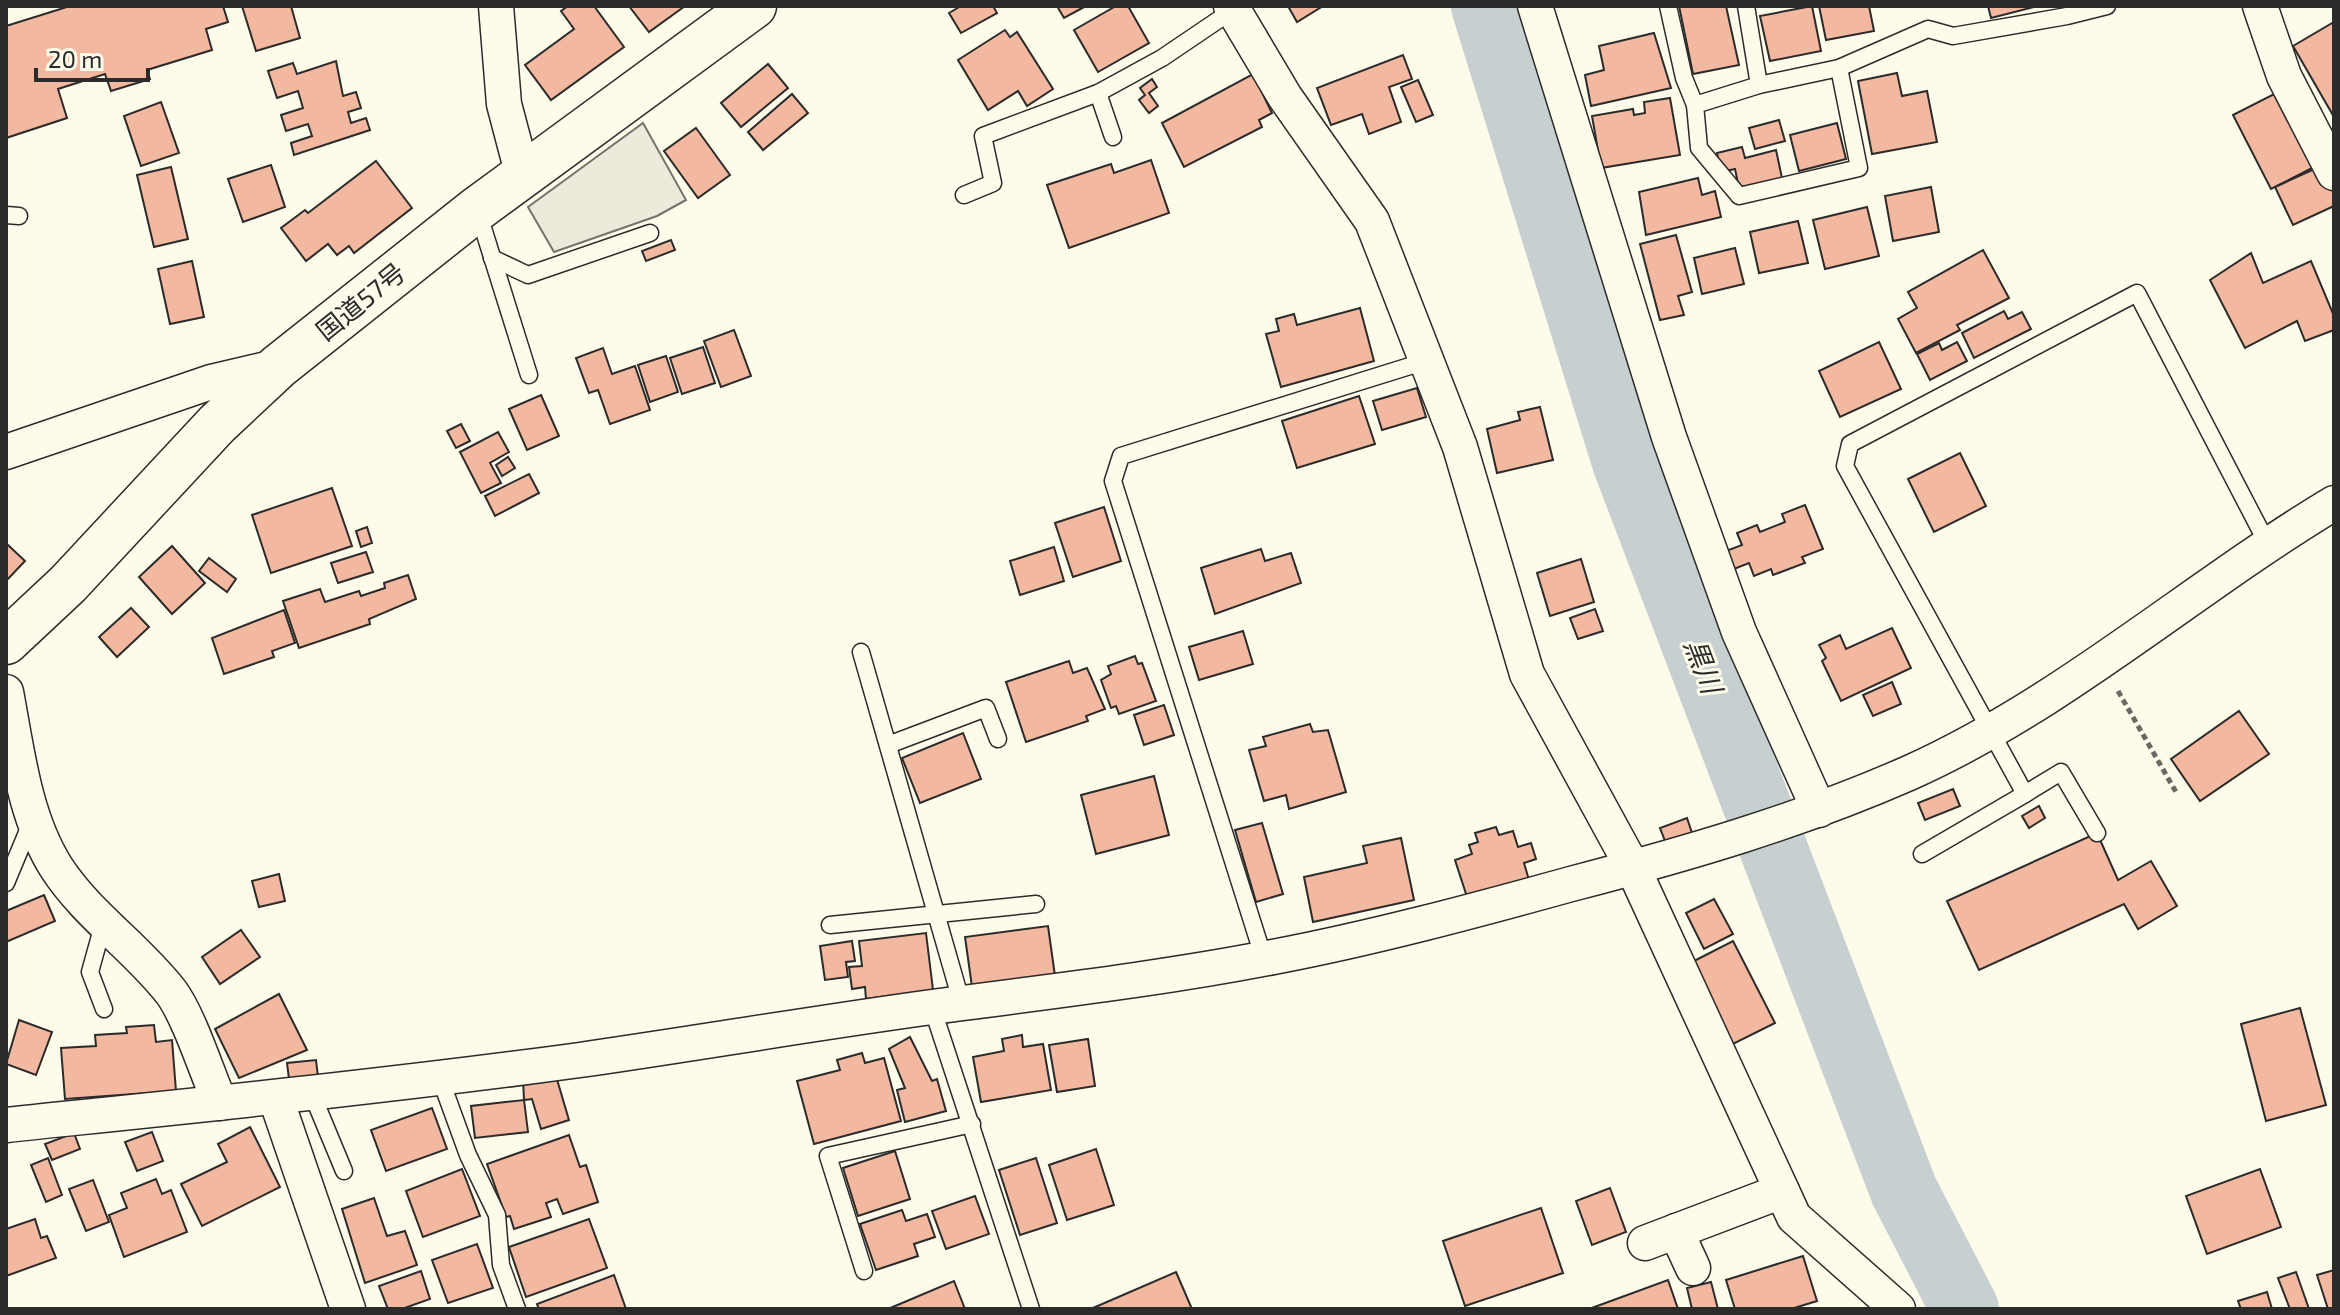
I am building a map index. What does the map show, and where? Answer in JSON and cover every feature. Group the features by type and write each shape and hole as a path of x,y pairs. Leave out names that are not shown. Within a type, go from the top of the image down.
{"highway":[{"name":"国道57号","path":"6,642 68,584 217,424 279,366 477,209 754,6"}],"street":[{"path":"496,6 504,104 523,176"},
{"path":"1535,6 1680,467 1739,632 1819,810"},
{"path":"2260,6 2284,76 2334,173"},
{"path":"1232,8 1285,97 1372,221 1460,447 1527,674 1633,868 1794,1217 1898,1309"},
{"path":"6,452 211,382 279,366"},
{"path":"6,1125 276,1099 440,1078 1264,959 1633,868 1819,810 1914,771 1988,731 2102,662 2267,543 2334,503"},
{"path":"6,692 21,770 56,866 103,925 172,994 220,1103"},
{"path":"276,1099 348,1309"},
{"path":"1693,1268 1660,1237 1782,1191"}],"lane":[{"path":"1668,6 1684,78 1695,105 1699,148 1739,196 1859,168 1839,68"},
{"path":"1746,6 1759,85"},
{"path":"1695,105 1759,85 1839,68 1928,29 1953,36 2107,6"},
{"path":"964,195 993,183 983,136 1098,93 1162,58 1232,8"},
{"path":"1098,93 1113,137"},
{"path":"477,209 529,375"},
{"path":"492,258 528,275 650,233"},
{"path":"2025,794 1845,466 1850,444 2137,293 2267,543"},
{"path":"1264,959 1113,481 1121,456 1426,361"},
{"path":"861,652 937,916 947,1005 972,1124 1031,1309"},
{"path":"888,745 986,708 998,739"},
{"path":"1922,854 2061,772 2097,833"},
{"path":"6,883 35,815"},
{"path":"830,925 1036,904"},
{"path":"103,925 90,972 104,1009"},
{"path":"440,1078 468,1155 497,1215 501,1265 517,1309"},
{"path":"312,1094 344,1171"},
{"path":"864,1271 828,1156 972,1124"}],"path":[{"path":"2102,662 2176,792"}],"shaded area":[{"path":"643,123 686,200 657,216 554,252 528,207"}],"building":[{"path":"70,6 223,6 228,22 206,29 212,50 147,70 150,79 111,91 105,74 58,89 67,118 6,138 6,26"},
{"path":"242,6 291,6 300,38 256,51"},
{"path":"568,6 594,6 624,47 551,100 525,65 574,29 561,11"},
{"path":"629,6 685,6 649,32"},
{"path":"961,6 993,6 997,13 961,33 949,13"},
{"path":"1057,6 1086,6 1064,18"},
{"path":"1116,6 1128,6 1149,43 1098,72 1074,30"},
{"path":"1288,6 1323,6 1297,22"},
{"path":"1679,6 1726,6 1739,65 1693,74"},
{"path":"1812,6 1821,51 1770,61 1760,16"},
{"path":"1819,6 1869,6 1874,31 1826,40"},
{"path":"1988,6 2038,6 1991,18"},
{"path":"2334,22 2334,117 2293,46"},
{"path":"1005,30 1010,37 1017,32 1053,89 1027,106 1018,91 988,110 958,60"},
{"path":"1654,33 1671,88 1591,106 1585,75 1604,70 1599,46"},
{"path":"1403,55 1412,79 1389,87 1401,122 1369,134 1362,114 1331,125 1317,88"},
{"path":"336,61 343,96 356,92 361,108 348,112 351,123 366,118 370,130 294,155 291,143 312,136 308,124 286,131 281,115 303,108 298,91 277,98 268,71 293,63 297,74"},
{"path":"768,64 788,88 741,127 721,103"},
{"path":"1897,73 1902,96 1927,91 1937,142 1872,154 1858,81"},
{"path":"1253,74 1272,113 1259,120 1262,127 1184,167 1162,123"},
{"path":"1152,79 1157,87 1149,93 1158,106 1149,113 1139,100 1145,95 1140,88"},
{"path":"1418,80 1433,115 1416,122 1401,87"},
{"path":"2278,92 2316,166 2271,189 2233,115"},
{"path":"792,94 808,113 763,150 748,132"},
{"path":"1670,98 1680,155 1601,168 1592,116 1633,109 1634,115 1645,113 1644,102"},
{"path":"161,102 179,153 141,166 124,116"},
{"path":"1779,120 1785,141 1755,149 1749,128"},
{"path":"1837,123 1846,159 1799,171 1790,135"},
{"path":"696,128 730,175 698,198 664,151"},
{"path":"1742,147 1745,158 1776,150 1782,178 1739,188 1735,169 1721,172 1717,153"},
{"path":"1151,160 1169,213 1069,248 1047,185 1111,164 1114,173"},
{"path":"376,161 412,208 354,253 349,246 337,255 328,244 306,261 281,228 305,210 308,213"},
{"path":"271,165 285,207 243,222 228,179"},
{"path":"2321,166 2334,194 2334,206 2293,225 2275,187"},
{"path":"171,167 188,239 154,247 137,175"},
{"path":"1698,178 1702,195 1715,191 1721,217 1646,235 1639,192"},
{"path":"1931,187 1939,232 1893,241 1885,196"},
{"path":"1867,207 1879,256 1825,269 1813,220"},
{"path":"1798,221 1808,263 1759,273 1750,232"},
{"path":"1676,235 1692,292 1678,296 1684,315 1660,320 1640,244"},
{"path":"671,240 675,250 646,261 642,251"},
{"path":"1735,248 1744,284 1702,294 1694,258"},
{"path":"1983,250 2009,298 1957,325 1960,330 1916,353 1898,319 1917,308 1908,292"},
{"path":"2251,253 2263,283 2311,261 2334,316 2334,330 2305,341 2297,321 2245,348 2210,280"},
{"path":"192,261 204,317 170,324 158,269"},
{"path":"1360,308 1374,361 1281,387 1266,334 1279,331 1276,319 1294,314 1297,325"},
{"path":"2004,311 2008,319 2022,312 2031,329 1974,358 1962,333"},
{"path":"734,330 751,376 721,387 704,341"},
{"path":"1879,342 1901,389 1840,417 1819,371"},
{"path":"1957,342 1967,361 1930,380 1917,354 1939,343 1942,350"},
{"path":"703,347 715,383 682,394 670,358"},
{"path":"603,348 612,374 635,366 650,410 610,424 598,390 589,393 576,358"},
{"path":"666,356 678,392 650,402 638,365"},
{"path":"1417,388 1426,417 1382,430 1373,401"},
{"path":"541,395 559,436 527,450 509,409"},
{"path":"1359,396 1375,444 1297,468 1282,421"},
{"path":"1540,407 1553,460 1497,473 1487,429 1520,420 1518,412"},
{"path":"461,424 470,441 456,448 447,431"},
{"path":"498,432 509,452 490,463 501,483 481,493 460,452"},
{"path":"1960,453 1986,506 1934,532 1908,479"},
{"path":"508,457 515,468 502,476 496,465"},
{"path":"529,474 539,493 495,516 485,496"},
{"path":"332,488 352,546 271,573 252,515"},
{"path":"1805,505 1823,549 1802,557 1805,563 1773,575 1771,569 1754,576 1749,563 1734,569 1726,551 1742,545 1737,533 1757,525 1760,532 1785,522 1782,514"},
{"path":"1104,507 1121,561 1073,577 1055,523"},
{"path":"367,527 372,543 361,547 356,531"},
{"path":"8,545 25,561 6,581 6,547"},
{"path":"172,546 205,583 172,614 139,577"},
{"path":"1054,547 1064,581 1020,595 1010,561"},
{"path":"1261,549 1265,561 1291,553 1301,583 1215,614 1201,568"},
{"path":"366,552 373,572 338,583 331,563"},
{"path":"209,558 236,579 227,592 199,571"},
{"path":"1581,559 1594,602 1550,616 1537,573"},
{"path":"408,575 416,599 369,619 370,624 299,648 283,601 320,589 325,602 359,591 361,596 385,588 384,583"},
{"path":"131,608 149,627 117,657 99,637"},
{"path":"1595,609 1603,631 1578,639 1570,618"},
{"path":"284,610 295,643 272,651 274,657 224,674 212,638"},
{"path":"1892,628 1911,668 1841,701 1822,661 1826,658 1819,645 1840,635 1846,649"},
{"path":"1243,631 1253,664 1199,680 1189,647"},
{"path":"1135,656 1138,664 1142,663 1156,701 1119,714 1116,706 1111,708 1101,680 1111,674 1108,666"},
{"path":"1069,661 1073,673 1087,668 1105,709 1086,716 1088,721 1026,742 1006,682"},
{"path":"1892,682 1901,704 1873,716 1863,695"},
{"path":"1164,705 1174,735 1144,745 1134,715"},
{"path":"2239,711 2269,754 2200,801 2171,759"},
{"path":"1310,724 1313,732 1328,730 1346,792 1289,809 1286,795 1264,801 1249,750 1266,746 1263,737"},
{"path":"963,733 981,779 920,803 902,758"},
{"path":"1154,776 1169,835 1096,854 1081,795"},
{"path":"1953,789 1960,806 1925,820 1918,803"},
{"path":"2039,806 2045,818 2029,828 2022,816"},
{"path":"1687,818 1693,836 1667,846 1660,828"},
{"path":"1262,823 1283,894 1256,902 1235,830"},
{"path":"1496,827 1499,835 1513,831 1518,847 1531,843 1536,859 1524,863 1529,880 1468,900 1455,860 1472,854 1469,845 1478,842 1475,833"},
{"path":"2097,833 2118,880 2151,861 2177,906 2138,929 2124,904 1979,970 1947,901"},
{"path":"1401,838 1414,900 1313,922 1304,877 1367,863 1363,846"},
{"path":"279,874 285,901 259,907 252,881"},
{"path":"44,895 55,921 6,942 6,911"},
{"path":"1714,899 1733,934 1704,949 1686,913"},
{"path":"1048,926 1055,976 972,987 965,937"},
{"path":"241,930 260,957 220,984 202,957"},
{"path":"926,933 933,990 866,999 865,987 852,989 849,967 862,966 859,941"},
{"path":"852,941 855,961 846,962 848,977 825,980 820,946"},
{"path":"1733,941 1775,1023 1733,1044 1692,962"},
{"path":"279,994 307,1050 239,1078 215,1029"},
{"path":"2300,1008 2326,1105 2266,1121 2241,1024"},
{"path":"19,1020 52,1032 36,1075 6,1064"},
{"path":"154,1025 156,1042 172,1040 176,1091 65,1099 61,1048 96,1046 95,1035 127,1033 126,1027"},
{"path":"1022,1035 1023,1047 1043,1044 1051,1090 981,1102 973,1057 1004,1051 1002,1039"},
{"path":"910,1037 932,1081 937,1079 946,1111 905,1122 897,1090 905,1088 889,1049"},
{"path":"1088,1039 1095,1086 1057,1092 1049,1045"},
{"path":"862,1053 865,1063 884,1058 901,1121 814,1144 797,1081 840,1070 837,1060"},
{"path":"316,1060 318,1077 289,1079 287,1063"},
{"path":"556,1076 569,1120 541,1129 532,1099 524,1100 523,1080"},
{"path":"524,1100 528,1132 475,1138 471,1106"},
{"path":"432,1108 447,1149 386,1171 371,1130"},
{"path":"250,1127 280,1187 202,1226 181,1184 227,1162 218,1144"},
{"path":"152,1132 163,1161 137,1171 125,1142"},
{"path":"74,1133 80,1149 52,1160 45,1144"},
{"path":"569,1135 580,1167 586,1165 598,1202 563,1214 557,1199 546,1203 551,1217 514,1229 510,1216 506,1217 487,1164"},
{"path":"1096,1149 1114,1205 1067,1220 1049,1165"},
{"path":"895,1151 910,1199 858,1216 843,1168"},
{"path":"48,1158 62,1195 46,1202 31,1165"},
{"path":"1036,1158 1057,1223 1020,1235 999,1170"},
{"path":"462,1169 480,1216 423,1237 406,1191"},
{"path":"2260,1169 2281,1227 2207,1254 2186,1196"},
{"path":"156,1179 162,1194 171,1190 187,1232 124,1257 109,1215 127,1208 121,1193"},
{"path":"93,1180 109,1222 86,1231 69,1189"},
{"path":"1610,1188 1626,1232 1592,1245 1576,1201"},
{"path":"975,1196 989,1234 946,1249 932,1211"},
{"path":"374,1198 387,1236 405,1231 417,1265 365,1283 342,1209"},
{"path":"1541,1208 1563,1273 1465,1306 1443,1241"},
{"path":"902,1210 906,1221 927,1214 935,1237 914,1244 918,1256 876,1270 860,1224"},
{"path":"35,1219 41,1238 47,1236 56,1258 6,1276 6,1229"},
{"path":"589,1219 607,1268 526,1297 509,1247"},
{"path":"477,1244 493,1288 448,1303 432,1260"},
{"path":"1803,1256 1817,1301 1791,1309 1735,1309 1726,1280"},
{"path":"2334,1270 2334,1309 2328,1309 2317,1275"},
{"path":"421,1271 430,1299 402,1309 388,1309 379,1286"},
{"path":"1176,1272 1192,1309 1093,1309 1093,1308"},
{"path":"2296,1272 2309,1309 2290,1309 2278,1278"},
{"path":"614,1275 626,1309 539,1309 537,1304"},
{"path":"1668,1280 1678,1309 1589,1309"},
{"path":"954,1281 965,1309 888,1309"},
{"path":"1711,1282 1718,1309 1692,1309 1687,1288"},
{"path":"2267,1292 2272,1309 2241,1309 2238,1301"}],"waterway":[{"name":"黒川","path":"1485,6 1626,462 1904,1191 1965,1309"}]}
